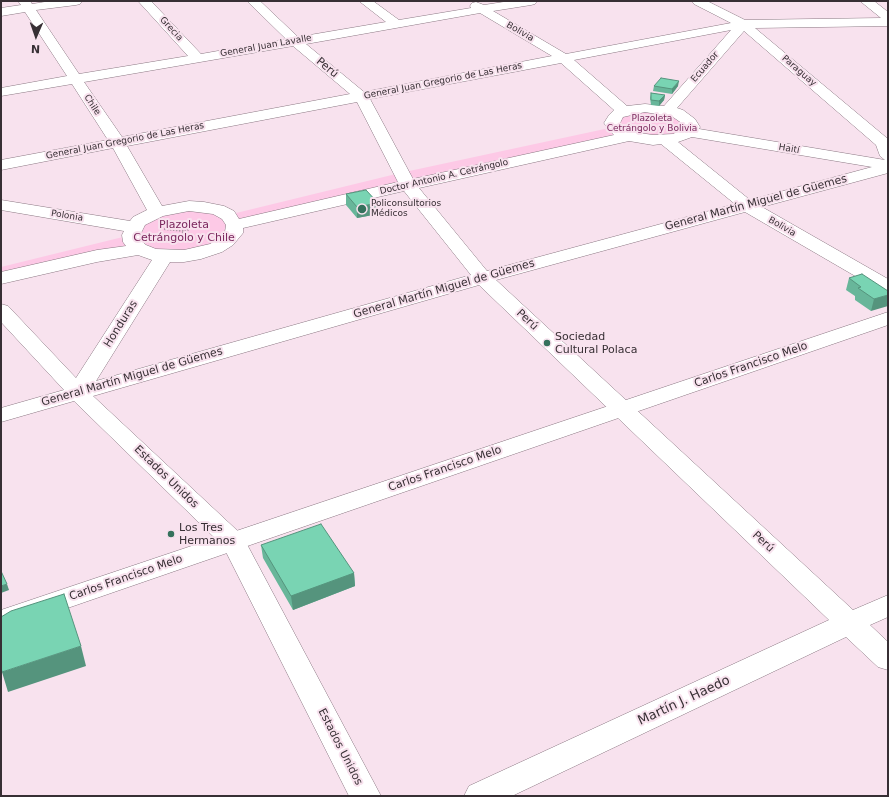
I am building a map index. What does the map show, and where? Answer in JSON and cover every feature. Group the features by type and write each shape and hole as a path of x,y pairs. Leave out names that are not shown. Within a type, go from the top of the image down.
{"street":[{"path":"1,12 26,5 76,1"},
{"name":"Grecia","path":"144,1 198,58"},
{"name":"Perú","path":"253,1 295,41 360,96 404,179 483,278 888,659"},
{"path":"364,1 397,24"},
{"name":"Bolivia","path":"469,1 564,58 624,111"},
{"name":"General Juan Lavalle","path":"1,92 531,1"},
{"name":"Paraguay","path":"698,1 743,24 758,36 883,143 888,156"},
{"path":"866,1 888,18"},
{"name":"Chile","path":"26,5 116,142 157,212"},
{"name":"General Juan Gregorio de Las Heras","path":"1,165 743,24 888,22"},
{"name":"Ecuador","path":"668,110 743,24"},
{"path":"645,108 668,110 686,118 690,122 692,127 690,132 676,138 666,140 640,139 620,132 614,127 612,122 614,118 624,111 645,108"},
{"name":"Doctor Antonio A. Cetrángolo","path":"232,220 614,127"},
{"name":"Haití","path":"690,132 888,167"},
{"name":"Doctor Antonio A. Cetrángolo","path":"404,179 629,136"},
{"name":"Bolivia","path":"666,140 747,206 888,287"},
{"name":"General Martín Miguel de Güemes","path":"1,415 483,278 888,167"},
{"name":"Polonia","path":"1,205 135,237 152,254 164,256 188,255 216,248 228,241 234,233 232,220"},
{"path":"1,278 97,256 135,237 143,219 157,212 172,208 189,206 211,208 232,220"},
{"path":"1,267 135,237"},
{"name":"Honduras","path":"78,393 164,256"},
{"name":"Estados Unidos","path":"1,310 78,393 233,541 365,796"},
{"name":"Carlos Francisco Melo","path":"1,621 888,318"},
{"name":"Martín J. Haedo","path":"480,796 888,606"}],"path":[{"path":"188,255 177,239 189,229 193,222 193,216 189,206"}],"green space":[{"name":"Plazoleta Cetrángolo y Bolivia","path":"641,111 672,115 684,123 685,127 682,132 666,137 635,134 622,127 620,123 621,119 625,115"},
{"path":"614,127 629,136 235,225 228,215 400,173"},
{"name":"Plazoleta Cetrángolo y Chile","path":"203,210 224,217 230,230 215,244 171,253 147,247 141,241 138,234 141,226 173,211"},
{"path":"131,235 140,249 1,278 1,267"}],"building":[{"path":"661,78 679,81 672,89 654,86"},
{"path":"651,93 665,95 659,101 651,100"},
{"path":"366,190 378,203 357,207 346,194"},
{"path":"862,274 888,291 888,295 874,299 858,288 861,287 849,278"},
{"path":"321,524 354,573 291,596 261,545"},
{"path":"1,571 7,584 1,586"},
{"path":"64,594 81,646 2,672 1,617 11,611"}],"place":[{"name":"Policonsultorios Médicos","path":"362,209"},
{"name":"Sociedad Cultural Polaca","path":"547,343"},
{"name":"Los Tres Hermanos","path":"171,534"}]}
